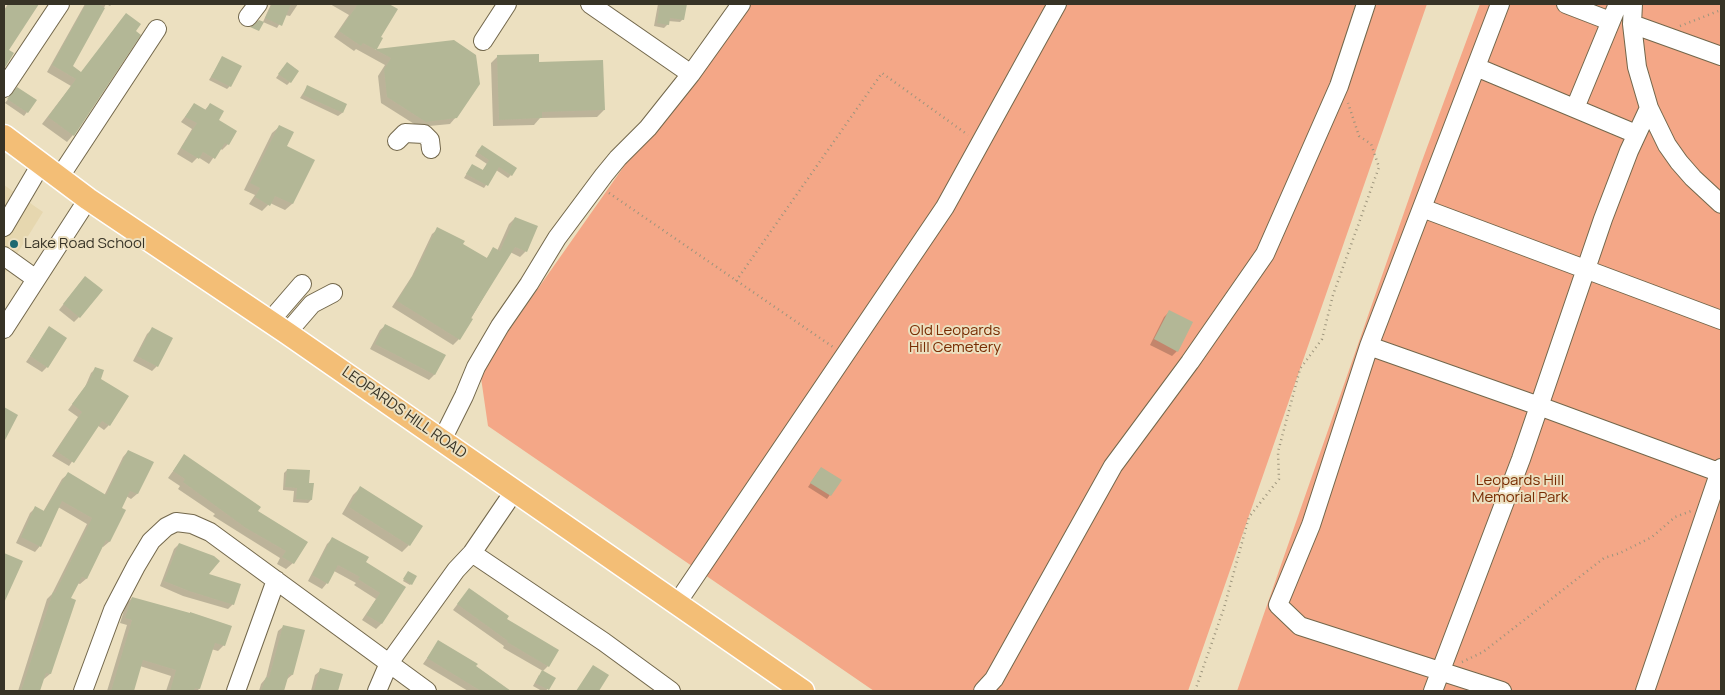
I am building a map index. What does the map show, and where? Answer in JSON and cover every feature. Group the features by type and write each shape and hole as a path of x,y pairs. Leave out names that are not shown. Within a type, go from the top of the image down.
{"main road":[{"name":"LEOPARDS HILL ROAD","path":"4,136 88,199 515,490 803,691"}],"street":[{"path":"4,88 60,4"},
{"path":"483,41 507,4"},
{"path":"590,4 691,74"},
{"path":"442,440 464,396 476,366 557,238 618,158 648,128 691,74 741,4"},
{"path":"677,603 945,207 1057,4"},
{"path":"983,691 994,679 1113,466 1190,362 1265,254 1339,86 1366,4"},
{"path":"1500,4 1369,346 1311,525 1278,605 1300,626 1502,691"},
{"path":"1566,4 1610,21"},
{"path":"1575,108 1618,4"},
{"path":"1633,4 1632,24 1637,67 1649,108 1679,162 1692,178 1721,204"},
{"path":"1632,24 1721,56"},
{"path":"4,227 50,171 157,29"},
{"path":"1476,67 1636,134"},
{"path":"1433,691 1518,469 1603,219 1636,134 1649,108"},
{"path":"397,141 405,133 424,134 430,140 431,149"},
{"path":"4,329 88,199"},
{"path":"1422,208 1721,320"},
{"path":"4,256 36,279"},
{"path":"278,327 302,284"},
{"path":"278,327 312,304 333,293"},
{"path":"1369,346 1721,471 1645,691"},
{"path":"377,691 389,663 456,570 472,553 515,490"},
{"path":"83,691 113,610 136,566 151,541 166,527 176,522 192,524 210,532 427,691"},
{"path":"472,553 604,642 671,691"},
{"path":"236,691 276,580"}],"path":[{"path":"1657,34 1721,10"},
{"path":"736,281 882,73 980,144"},
{"path":"1194,691 1224,608 1249,517 1280,479 1278,452 1300,369 1322,339 1333,295 1379,167 1371,144 1359,136 1345,94 1339,86"},
{"path":"596,185 844,355"},
{"path":"1440,672 1483,652 1604,558 1620,553 1652,537 1675,517 1708,505"}],"shaded area":[{"name":"Lake Road School","path":"4,185 43,212 4,275"}],"green space":[{"name":"Old Leopards Hill Cemetery","path":"738,4 1427,4 1188,691 874,691 488,426 480,371"},
{"name":"Leopards Hill Memorial Park","path":"1480,4 1721,4 1721,691 1237,691 1422,161"}],"building":[{"path":"9,4 39,4 9,50 14,53 4,69 4,11"},
{"path":"86,4 98,4 105,8 73,66 81,72 126,13 141,24 136,31 141,35 74,136 48,117 76,79 52,65"},
{"path":"272,4 291,4 282,26 265,18"},
{"path":"358,4 389,4 398,9 381,37 383,38 377,49 454,40 476,55 480,84 457,118 426,122 387,97 384,69 391,58 363,43 361,46 339,31"},
{"path":"660,4 687,4 684,20 670,18 669,25 657,23"},
{"path":"259,20 264,22 259,31 250,27"},
{"path":"539,54 539,62 603,60 605,110 542,112 542,118 499,120 497,55"},
{"path":"222,56 242,66 231,87 211,77"},
{"path":"287,62 299,71 291,83 278,74"},
{"path":"307,85 347,104 343,113 303,95"},
{"path":"17,87 37,100 28,113 7,99"},
{"path":"194,103 206,110 210,103 224,111 219,120 237,131 229,145 225,143 215,159 203,152 199,159 181,148 197,123 185,117"},
{"path":"279,125 294,132 287,146 315,160 293,204 275,196 270,206 255,197 260,188 250,183"},
{"path":"482,145 517,168 512,176 499,167 488,186 466,174 472,164 483,170 489,160 477,152"},
{"path":"515,217 538,226 527,252 515,247 471,318 473,319 460,340 397,301 417,269 437,227 465,241 463,244 487,258 493,247 500,251"},
{"path":"85,276 103,290 80,318 63,304"},
{"path":"1169,310 1193,322 1178,352 1154,339"},
{"path":"385,324 446,355 435,375 375,344"},
{"path":"49,326 67,338 48,368 30,356"},
{"path":"152,327 173,338 158,367 137,356"},
{"path":"95,367 104,370 101,379 129,396 110,426 102,421 74,463 56,451 82,412 72,404 89,381"},
{"path":"4,407 18,415 4,442"},
{"path":"128,450 154,462 138,494 130,491 122,508 126,510 110,542 106,540 87,579 82,577 71,598 76,600 51,674 46,673 40,691 21,691 53,592 55,593 92,518 62,501 41,547 21,537 35,506 44,511 68,472 106,495"},
{"path":"184,454 261,507 258,511 308,542 294,564 282,557 286,551 246,528 183,482 185,479 173,471"},
{"path":"821,467 842,480 831,496 810,483"},
{"path":"287,469 310,470 309,483 314,483 312,500 296,499 297,488 285,487"},
{"path":"360,486 423,526 410,546 349,507"},
{"path":"332,537 369,557 366,562 406,587 382,624 366,615 380,593 358,579 360,577 338,565 328,584 312,575"},
{"path":"179,543 214,556 220,561 209,574 241,584 234,605 164,581"},
{"path":"4,553 23,561 4,603"},
{"path":"408,571 417,576 412,585 403,579"},
{"path":"469,588 509,616 507,619 559,650 549,667 507,642 457,604"},
{"path":"132,597 190,612 232,626 225,646 215,643 200,689 195,688 194,691 170,691 176,670 143,660 134,691 111,691 132,620 125,618"},
{"path":"283,625 305,630 293,675 289,674 284,691 261,691 266,677 269,678"},
{"path":"438,640 478,664 476,666 511,691 481,691 427,658"},
{"path":"593,665 609,675 599,691 576,691"},
{"path":"320,668 343,674 338,691 314,691"},
{"path":"542,670 556,678 549,690 535,683"}],"place":[{"name":"Lake Road School","path":"14,244"}]}
